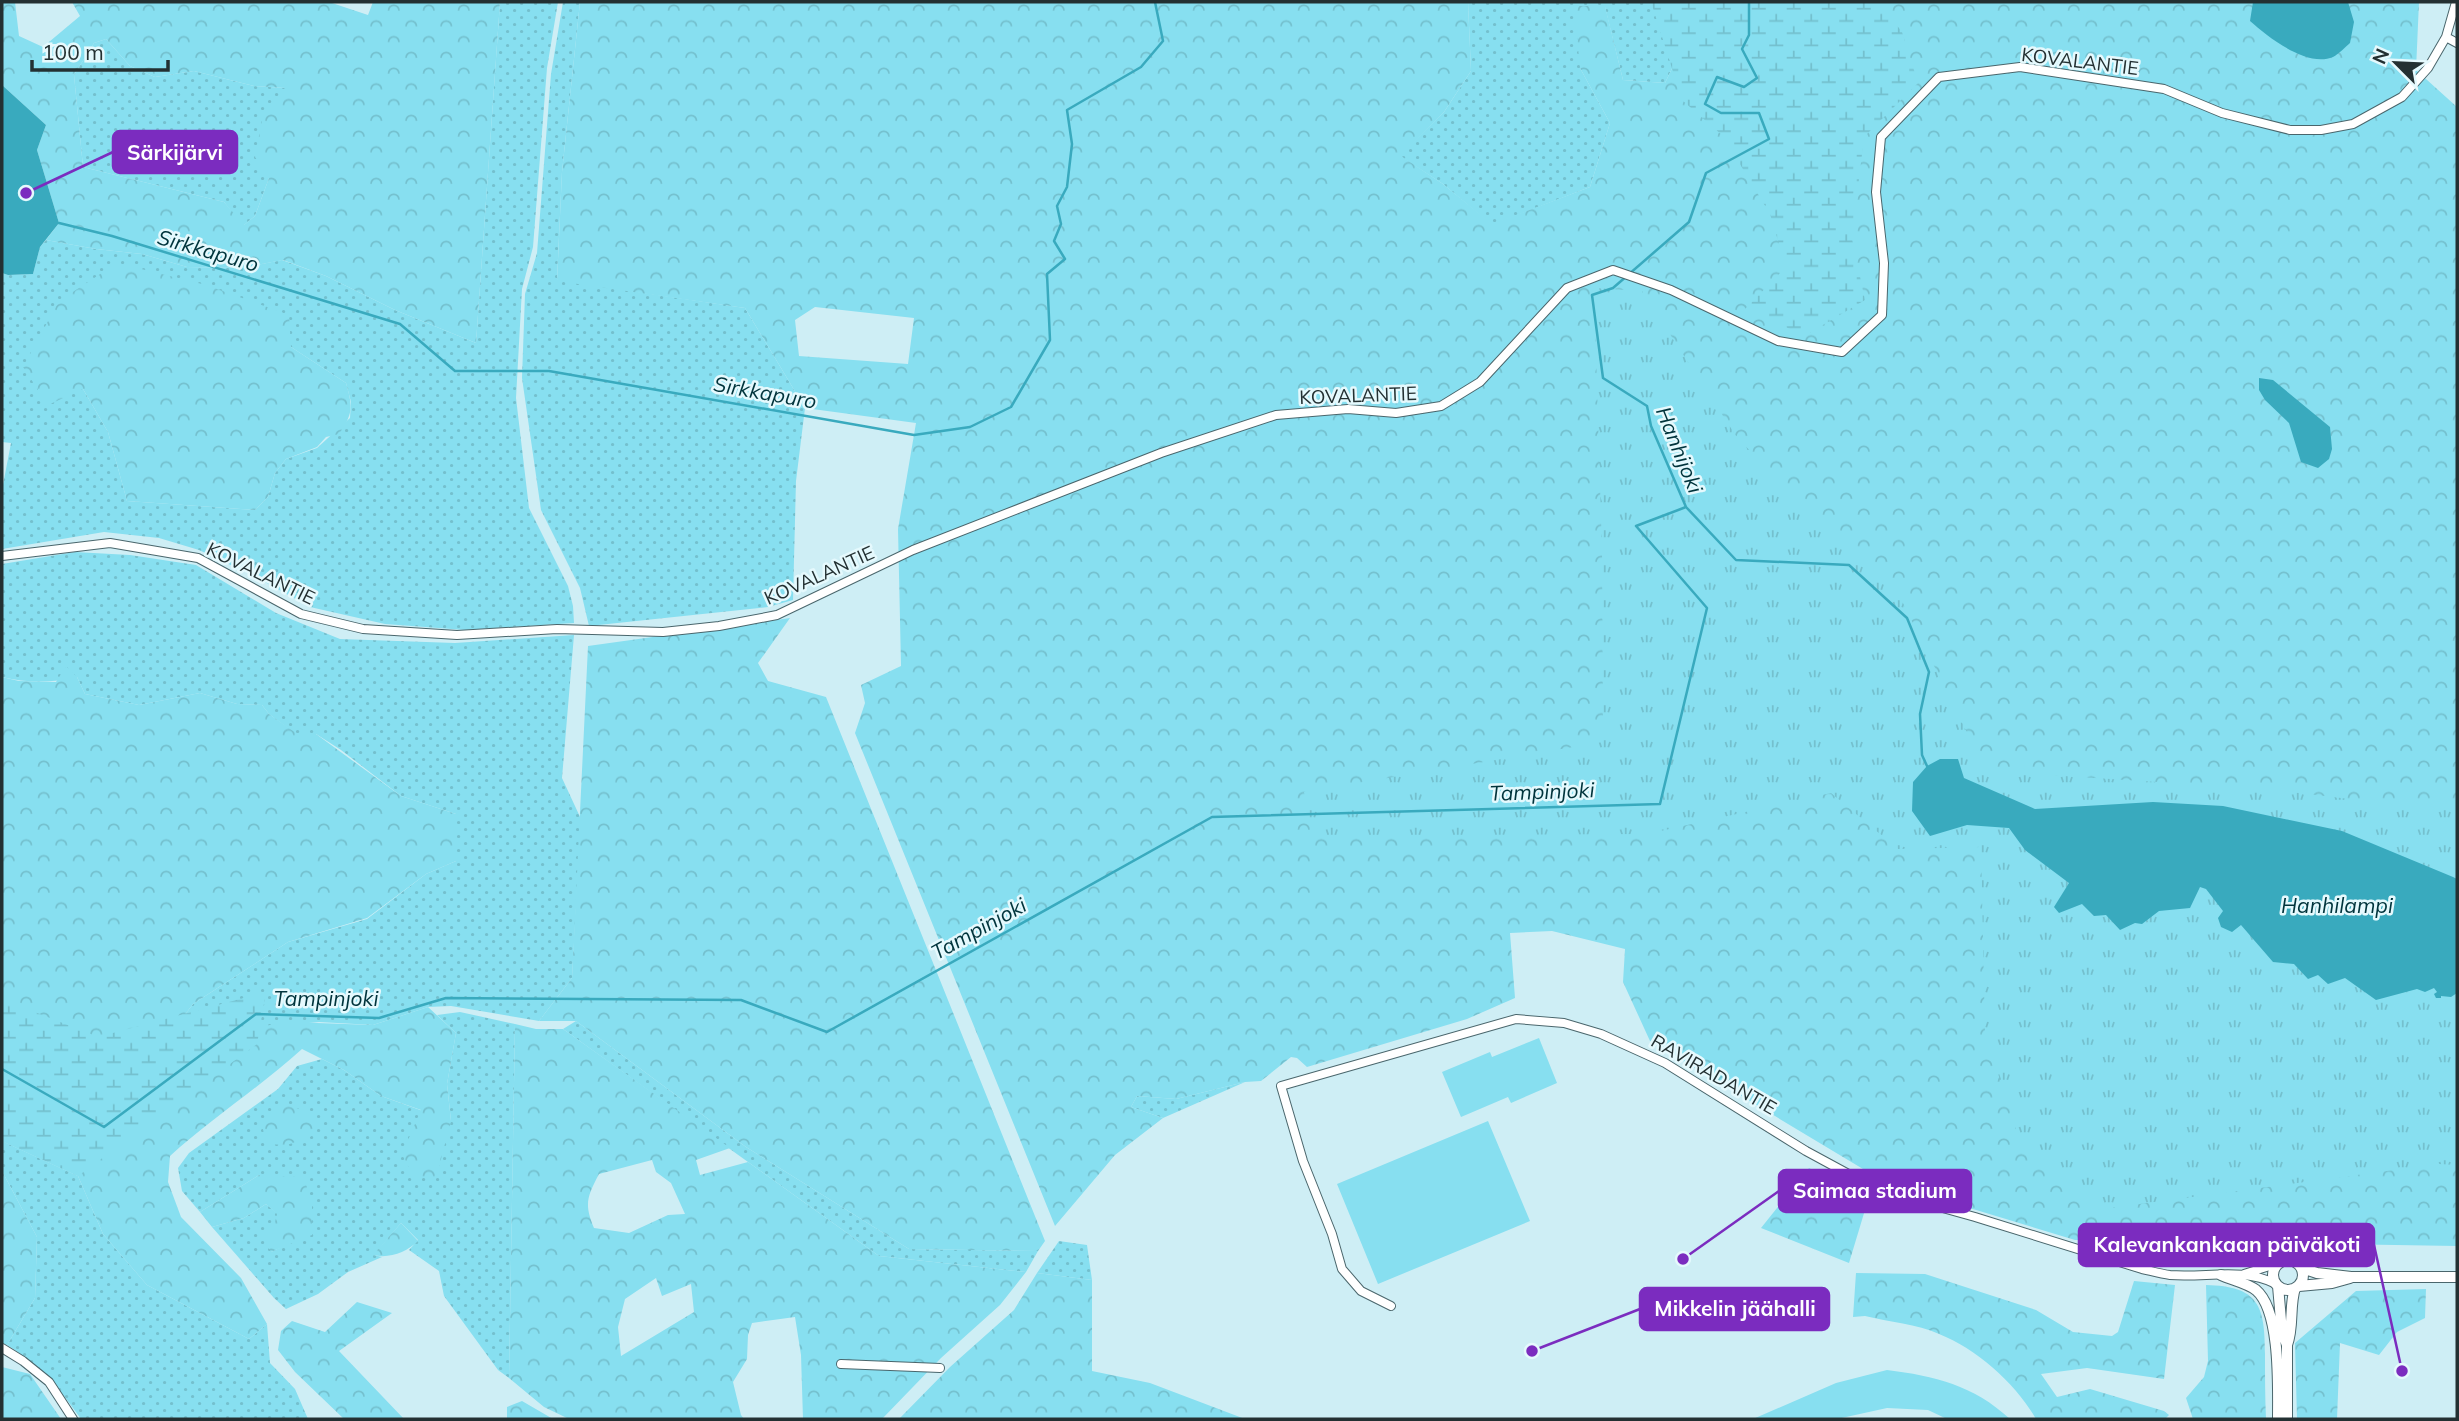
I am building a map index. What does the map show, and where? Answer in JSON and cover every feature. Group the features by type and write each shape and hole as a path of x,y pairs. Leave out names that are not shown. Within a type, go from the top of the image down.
{"street":[{"name":"KOVALANTIE","path":"2,556 110,543 198,558 301,614 363,629 457,635 557,629 663,632 719,626 777,615 913,550 1161,453 1276,415 1348,409 1395,413 1441,406 1480,382 1567,288 1613,270 1671,290 1779,341 1842,352 1882,315 1884,263 1876,192 1881,137 1939,77 2020,67 2164,89 2222,113 2290,130 2321,130 2353,124 2402,97 2428,68 2446,37 2456,2"},
{"path":"2446,37 2457,43"},
{"name":"RAVIRADANTIE","path":"1391,1306 1361,1292 1342,1269 1332,1234 1303,1161 1281,1086 1516,1019 1564,1024 1601,1034 1643,1052 1733,1104 1806,1151 1878,1190 2142,1269 2170,1275 2244,1274 2266,1278 2277,1285"},
{"path":"2287,1345 2282,1332 2277,1285 2273,1275 2279,1263 2289,1259 2302,1268 2351,1278 2457,1277"},
{"name":"RAVIRADANTIE","path":"2244,1274 2279,1263"},
{"path":"2287,1419 2287,1345 2291,1333 2292,1299 2302,1281 2302,1268"},
{"path":"2221,1275 2256,1290 2268,1307 2278,1383 2278,1419"},
{"path":"2277,1285 2286,1290 2351,1278"},
{"path":"2,1348 49,1382 73,1419"},
{"path":"841,1364 940,1368"}],"green space":[{"path":"2,2 15,2 19,36 43,47 80,16 72,2 329,2 368,15 373,2 500,2 476,343 395,310 326,276 283,260 241,268 187,267 142,254 46,240 59,223 37,150 46,125 2,85","holes":["106,39 130,66 155,77 194,71 254,86 285,88 262,120 255,157 269,178 255,216 244,225 224,202 83,167 74,75 94,43"]},
{"path":"500,2 558,2 547,68 533,247 522,289 516,398 529,508 568,586 574,623 465,630 385,624 310,607 199,550 159,538 104,532 2,549 2,490 11,443 2,442 2,273 33,274 40,247 46,240 142,254 187,267 241,268 282,260 326,276 395,310 476,343","holes":["291,347 346,383 351,402 350,418 317,448 286,459 275,473 268,497 255,510 127,501 108,432 83,389"]},
{"path":"563,2 580,2 562,172 557,280 745,308 805,408 796,481 793,600 768,607 589,626 580,588 541,510 522,378 525,294 537,253 551,74"},
{"path":"580,2 1468,2 1471,71 1444,112 1401,156 1443,184 1492,224 1590,187 1610,123 1580,68 1574,6 1605,6 1623,80 1665,83 1679,54 1671,2 2419,2 2416,70 2457,107 2457,879 1967,825 2457,993 2457,1246 2075,1240 1953,1203 1863,1169 1650,1041 1623,982 1625,949 1552,931 1510,933 1515,998 1467,1019 1307,1067 1297,1058 1291,1057 1261,1081 1245,1082 1176,1099 1137,1096 1131,1107 1163,1118 1115,1155 1055,1226 855,733 865,703 861,685 901,666 898,529 916,423 805,408 745,308 557,281 562,172","holes":["815,307 914,318 908,364 799,356 795,320"]},
{"path":"1468,2 1671,2 1679,54 1665,83 1623,80 1605,7 1580,68 1610,123 1590,187 1492,225 1443,184 1400,156 1444,112 1471,71"},
{"path":"1651,2 1879,2 1902,32 1918,83 1864,137 1852,239 1865,300 1806,335 1743,311 1786,267 1770,214 1723,136 1682,100"},
{"path":"106,39 130,66 155,77 194,71 254,86 285,88 269,178 255,216 243,226 224,202 83,167 74,75 94,43"},
{"path":"117,263 206,285 289,315 291,347 346,383 350,410 339,434 326,437 317,447 286,459 275,473 268,497 255,510 127,501 108,432 83,389 48,405 23,367 59,301"},
{"path":"1594,288 1642,291 1738,439 1899,595 1986,771 2267,789 2398,805 2457,800 2457,1165 2439,1164 2087,1211 2020,1142 1985,1033 1981,847 1898,849 1831,793 1647,834 1312,836 1304,792 1603,742 1602,551"},
{"path":"75,552 130,555 196,565 276,613 340,639 455,643 574,635 562,778 581,819 572,978 539,1021 451,1006 428,1007 373,1025 319,1022 168,1037 193,1004 288,942 367,919 426,874 456,861 456,814 401,796 316,734 296,734 269,714 262,705 237,704 200,693 139,705 85,694 77,677 40,681 2,677 2,564"},
{"path":"790,618 758,663 768,681 826,697 1045,1241 1038,1251 909,1249 746,1147 576,1021 539,1021 572,978 588,646"},
{"path":"66,666 77,677 85,694 139,705 200,693 237,704 262,705 269,714 296,733 316,734 401,796 456,814 456,861 426,874 367,918 288,942 193,1004 168,1037 289,1022 373,1025 428,1007 456,1033 447,1084 451,1121 436,1178 413,1176 402,1154 421,1110 381,1096 344,1070 302,1049 170,1156 168,1182 181,1217 241,1278 267,1324 249,1339 147,1285 103,1234 78,1176 2,1141 2,677 19,681 56,682"},
{"path":"266,992 257,1044 78,1176 2,1141 2,999 98,1037"},
{"path":"460,1012 515,1024 509,1378 498,1370 444,1296 439,1271 409,1250 418,1240 401,1223 374,1255 382,1257 348,1272 318,1294 286,1309 212,1227 244,1218 266,1204 278,1214 271,1252 292,1242 259,1175 200,1212 182,1191 178,1168 189,1153 278,1089 297,1066 322,1059 344,1070 381,1096 451,1121 447,1084 456,1033 437,1015"},
{"path":"576,1021 746,1147 909,1249 1038,1251 1026,1272 879,1256 563,1029"},
{"path":"515,1024 536,1029 563,1029 730,1148 696,1160 700,1175 748,1162 879,1256 1026,1272 1000,1305 941,1358 882,1419 803,1419 801,1355 795,1317 752,1323 748,1335 747,1359 733,1382 744,1419 569,1419 544,1407 509,1378","holes":["652,1160 656,1172 671,1183 685,1214 668,1215 629,1233 594,1228 588,1201 599,1174","656,1278 662,1296 691,1284 694,1312 621,1356 618,1327 625,1299"]},
{"path":"1539,1038 1557,1083 1511,1103 1508,1097 1461,1117 1442,1072 1490,1052 1492,1057"},
{"path":"1245,1082 1163,1118 1131,1107 1137,1096 1176,1099"},
{"path":"285,1105 315,1113 317,1134 287,1145 266,1144 262,1124"},
{"path":"1488,1121 1530,1221 1378,1284 1337,1184"},
{"path":"2,1141 78,1176 103,1234 147,1285 249,1339 267,1324 270,1363 295,1389 308,1419 81,1419 48,1378 7,1345 35,1298 37,1237 2,1171"},
{"path":"1809,1168 1866,1194 1868,1200 1849,1263 1761,1228"},
{"path":"2,1171 37,1237 35,1298 7,1345 2,1343"},
{"path":"259,1175 304,1177 312,1206 312,1235 271,1252 260,1235 275,1222 277,1214 266,1204 244,1218 212,1227 200,1212"},
{"path":"401,1223 418,1241 397,1254 373,1255"},
{"path":"1059,1241 1087,1245 1092,1280 1037,1273"},
{"path":"1037,1273 1092,1280 1092,1371 1150,1383 1245,1419 899,1419 950,1367 1014,1310"},
{"path":"1856,1273 1925,1274 2036,1310 2073,1332 2112,1336 2118,1332 2134,1281 2175,1285 2164,1379 2087,1368 2041,1374 2057,1397 2090,1389 2164,1411 2169,1415 2165,1419 2036,1419 2007,1381 1981,1358 1953,1341 1912,1325 1865,1316 1853,1317"},
{"path":"2206,1285 2238,1289 2255,1302 2260,1311 2265,1337 2266,1419 2193,1419 2186,1398 2204,1377 2208,1361"},
{"path":"2426,1289 2425,1318 2397,1332 2379,1355 2340,1343 2337,1419 2297,1419 2295,1343 2356,1291"},
{"path":"357,1302 392,1313 339,1351 404,1419 344,1419 295,1372 278,1350 281,1331 292,1321 325,1332"},
{"path":"2,1367 30,1374 61,1419 2,1419"},
{"path":"1887,1370 1921,1375 1953,1384 1982,1398 2010,1419 1947,1419 1928,1410 1887,1408 1837,1419 1753,1419 1836,1383"},
{"path":"522,1401 553,1419 507,1419 507,1407"}],"water":[{"path":"2253,2 2348,2 2354,22 2350,43 2333,57 2323,59 2300,55 2277,42 2250,21"},
{"path":"2,85 46,125 37,150 59,223 40,247 33,274 2,273"},
{"path":"2259,378 2273,380 2330,427 2332,449 2329,459 2318,468 2301,462 2289,423 2265,400 2259,390"},
{"name":"Hanhilampi","path":"1940,759 1958,759 1964,778 2035,809 2153,802 2223,806 2342,831 2453,877 2457,879 2457,993 2451,997 2436,998 2434,994 2437,992 2434,988 2425,992 2417,989 2376,1000 2345,978 2328,984 2318,975 2308,979 2294,964 2273,962 2241,925 2232,932 2221,927 2218,918 2223,911 2206,889 2200,887 2190,908 2159,911 2142,924 2135,923 2120,930 2106,915 2094,916 2082,904 2059,913 2054,907 2069,883 2025,850 2009,828 1967,825 1930,836 1912,811 1913,782 1927,766"}],"waterway":[{"name":"Sirkkapuro","path":"59,223 112,236 400,324 455,371 549,371 914,435 970,427 1011,407 1050,340 1047,274 1065,259 1054,241 1061,224 1057,206 1067,187 1072,144 1067,110 1141,67 1163,41 1155,2"},
{"name":"Hanhijoki","path":"1749,2 1749,35 1742,49 1757,78 1744,87 1717,77 1705,104 1721,113 1759,113 1769,139 1706,173 1689,222 1613,288 1592,295 1603,378 1647,406 1651,426 1686,507 1736,560 1849,565 1907,618 1929,672 1920,714 1922,755 1927,766"},
{"name":"Tampinjoki","path":"2,1069 104,1127 256,1014 379,1018 446,998 741,1000 827,1032 1212,817 1660,804 1707,608 1636,526 1686,507"}],"place":[{"name":"Särkijärvi","path":"26,193"},
{"name":"Saimaa stadium","path":"1683,1259"},
{"name":"Mikkelin jäähalli","path":"1532,1351"},
{"name":"Kalevankankaan päiväkoti","path":"2402,1371"}]}
